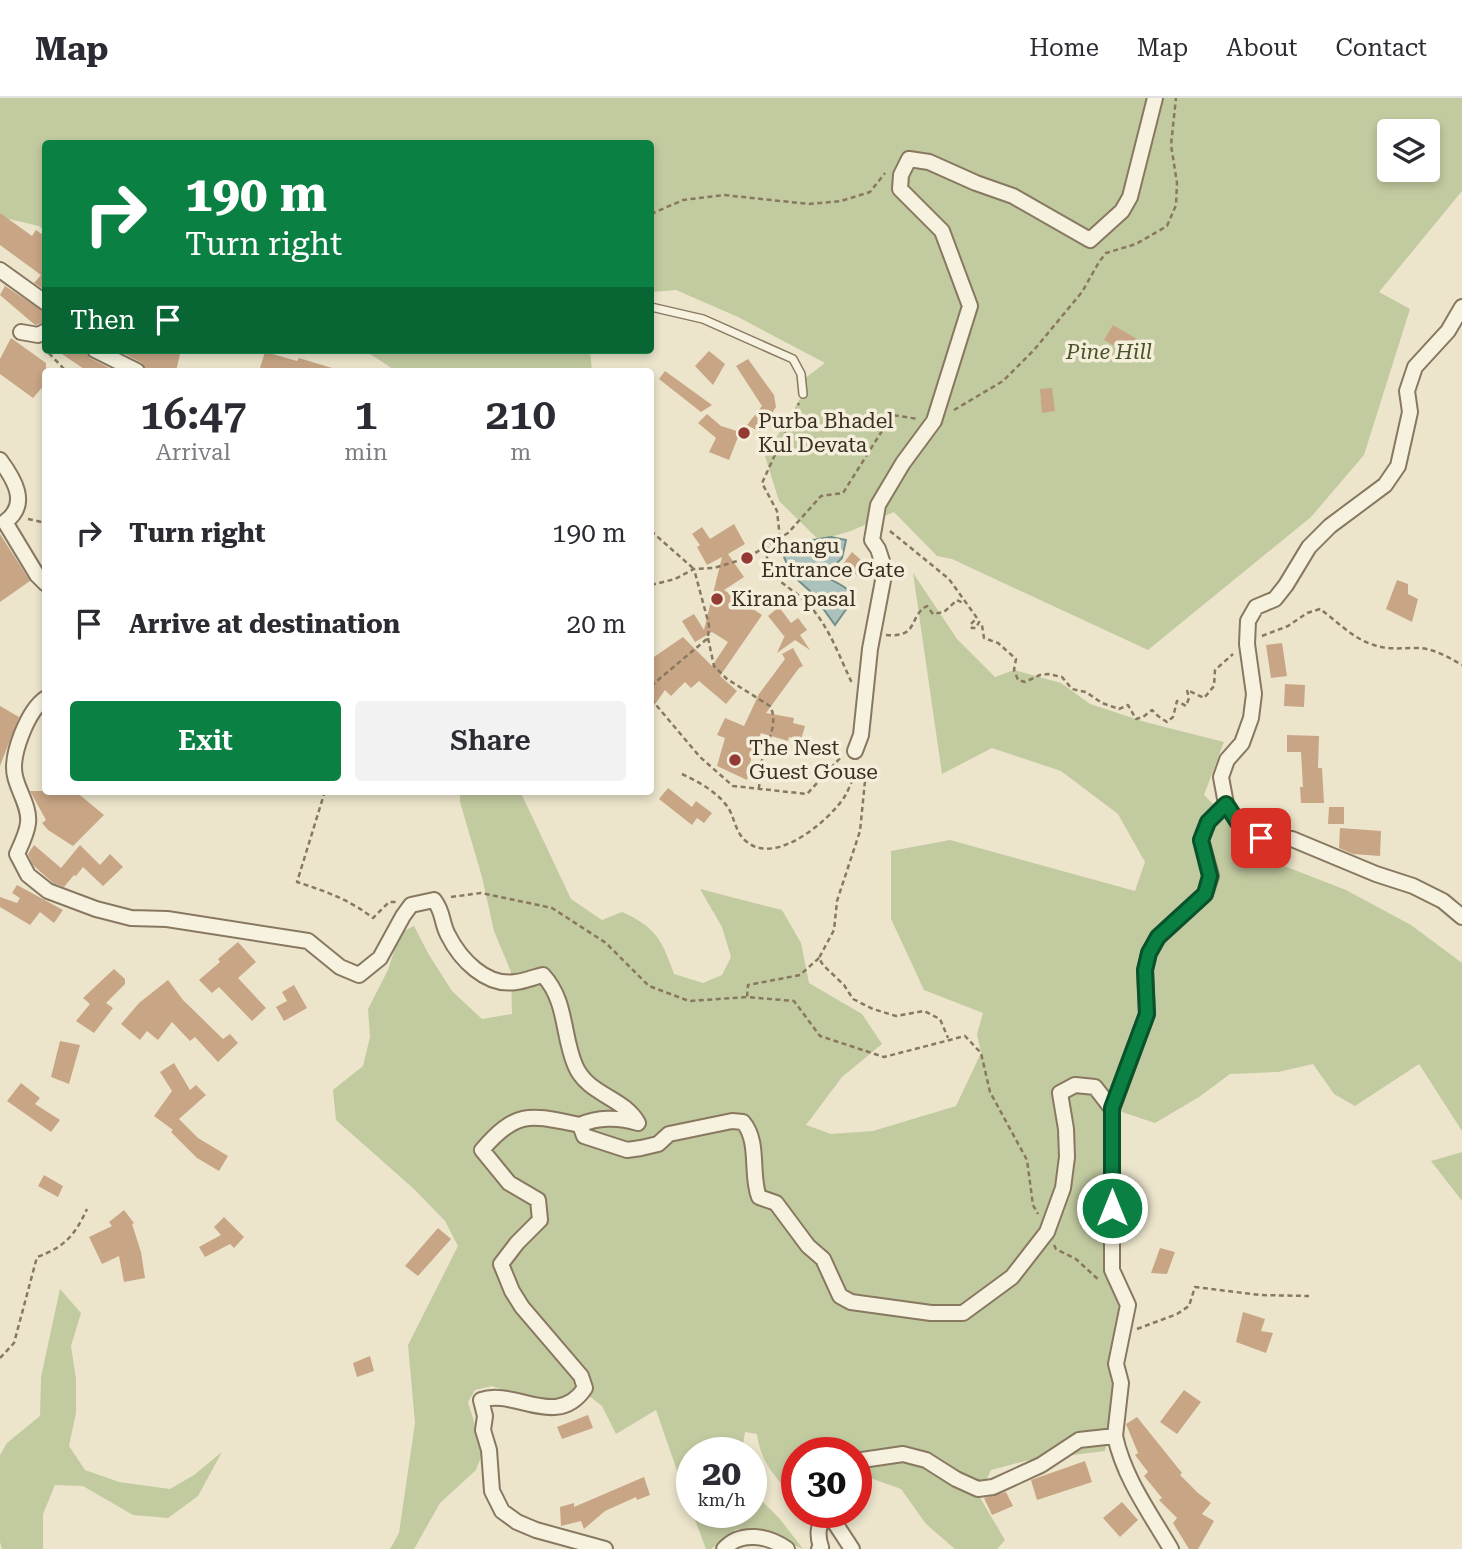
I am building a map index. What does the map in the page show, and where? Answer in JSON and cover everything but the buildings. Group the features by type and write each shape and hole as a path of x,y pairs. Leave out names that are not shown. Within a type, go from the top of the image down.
{"street":[{"path":"857,755 870,649 885,570 872,540 878,505 903,463 934,421 970,306 942,231 900,189 901,175 909,159 929,162 1013,196 1090,240 1122,211 1130,197 1155,98"},
{"path":"0,270 42,300"},
{"path":"1462,307 1448,331 1415,367 1407,391 1410,412 1398,466 1385,485 1330,527 1309,547 1275,599 1256,607 1248,621 1247,644 1254,694 1251,718 1242,743 1227,760 1221,777 1226,804 1241,827 1261,838 1292,839 1376,874 1413,886 1443,901 1462,917"},
{"path":"21,332 38,335 42,333"},
{"path":"116,355 133,368"},
{"path":"0,460 10,473 19,496 13,516 5,522 42,580"},
{"path":"42,702 28,717 24,734 14,755 15,778 29,822 17,854 28,875 48,891 96,909 131,918 167,919 308,941 340,967 359,975 380,958 411,905 434,900 442,911 446,933 462,957 484,976 514,983 543,975 552,985 560,1000 575,1066 587,1085 632,1113 638,1123 626,1119 591,1120 580,1125 534,1115 512,1122 497,1132 482,1150 509,1183 538,1200 540,1220 517,1243 501,1265 522,1307 582,1376 585,1388 578,1399 565,1406 521,1404 490,1397 481,1400 485,1416 482,1430 489,1450 492,1491 502,1511 527,1526 605,1549"},
{"path":"1171,1549 1119,1456 1115,1436 1121,1383 1115,1364 1128,1305 1112,1270 1112,1108 1147,1014 1145,970 1149,953 1158,937 1205,894 1210,876 1201,840 1208,822 1226,804"},
{"path":"580,1125 584,1136 626,1150 658,1144 669,1134 743,1122 749,1129 753,1144 759,1198 776,1203 808,1246 823,1259 840,1296 851,1302 931,1313 963,1313 1012,1277 1047,1232 1063,1188 1067,1157 1060,1093 1075,1085 1095,1087 1112,1108"},
{"path":"872,1459 903,1454 926,1460 978,1489 993,1487 1031,1471 1079,1440 1115,1436"},
{"path":"819,1528 819,1549"},
{"path":"838,1528 852,1549"},
{"path":"724,1549 736,1540 760,1537 776,1541 787,1549"}],"lane":[{"path":"654,308 703,319 793,359 801,374 803,394"}],"path":[{"path":"654,584 675,579 694,569 714,568 747,558 788,533 821,496 843,493 892,415 934,421 1003,381 1034,350 1082,292 1106,253 1136,244 1167,226 1176,205 1177,183 1171,145 1176,98"},
{"path":"654,213 683,200 724,195 808,204 841,201 870,192 886,172"},
{"path":"780,538 777,512 762,483 803,394"},
{"path":"872,533 876,528 884,527 949,579 976,618 970,625 972,628 976,628 979,622 984,638 998,643 1016,659 1014,670 1018,680 1025,682 1034,676 1048,674 1062,677 1072,689 1086,692 1102,703 1119,709 1128,705 1136,719 1152,710 1167,722 1173,717 1177,701 1186,706 1189,698 1187,690 1204,698 1214,685 1215,670 1226,659 1247,644 1320,609 1372,645 1434,651 1462,665"},
{"path":"654,534 694,569 709,625 708,638 715,666 727,679 770,706 774,713 774,724 761,763 759,789"},
{"path":"768,546 767,569 806,602 826,628 852,684"},
{"path":"870,649 879,635 897,636 912,629 922,609 927,606 933,614 944,612 957,600 967,605"},
{"path":"654,683 708,638"},
{"path":"654,703 692,748 733,786 807,793 841,756 857,755"},
{"path":"682,774 698,782 722,801 729,809 736,828 747,842 756,847 775,848 788,845 825,819 844,797 857,755"},
{"path":"747,997 748,985 800,975 819,958 834,930 836,901 860,831 864,781 857,755"},
{"path":"324,795 298,882 335,895 373,918 389,902 411,905"},
{"path":"434,900 481,893 552,908 606,943 649,986 689,1001 747,997 793,1001 820,1036 884,1057 965,1036 981,1052 990,1091 1027,1160 1033,1205 1056,1249 1076,1259 1107,1287"},
{"path":"819,958 853,999 896,1016 924,1011 940,1018 948,1039"},
{"path":"0,1358 14,1343 37,1257 54,1251 76,1233 87,1209"},
{"path":"1134,1330 1177,1314 1189,1306 1195,1287 1261,1295 1309,1296"}],"green space":[{"name":"Pine Hill","path":"0,98 1462,98 1462,191 1379,292 1410,309 1364,455 1311,517 1148,650 952,559 937,556 894,512 851,531 819,540 779,501 765,456 803,394 804,379 825,363 738,317 676,290 654,292 654,140 42,140 42,228 0,217"},
{"path":"370,354 590,354 592,368 391,368"},
{"path":"913,573 957,639 995,677 1014,670 1061,683 1090,704 1145,722 1224,742 1204,795 1269,860 1346,890 1411,925 1462,963 1462,1131 1419,1064 1355,1106 1334,1094 1313,1064 1278,1072 1230,1074 1199,1097 1155,1123 1113,1109 1112,1270 1119,1310 1117,1344 1108,1365 1116,1382 1116,1404 1105,1451 1025,1461 991,1470 979,1496 1005,1540 997,1549 955,1549 926,1524 901,1489 872,1479 872,1437 781,1437 781,1484 767,1463 767,1437 745,1432 744,1437 676,1437 676,1468 656,1410 616,1434 602,1406 589,1396 558,1401 513,1393 492,1386 475,1390 468,1402 483,1451 476,1470 440,1503 414,1549 390,1549 399,1533 415,1423 408,1345 458,1246 445,1221 414,1189 336,1120 333,1090 363,1066 370,1037 368,1009 388,970 400,933 414,926 452,991 482,1019 512,1014 511,972 494,931 460,795 522,795 571,899 602,920 622,912 643,923 661,943 674,974 703,983 722,975 731,957 722,927 700,889 782,910 801,943 809,983 862,1014 882,1044 842,1077 806,1125 831,1134 873,1131 956,1106 981,1053 977,1034 983,1013 924,990 891,919 891,851 950,840 1135,891 1145,862 1118,814 1061,771 992,748 942,774"},
{"path":"1462,1152 1462,1201 1431,1161"},
{"path":"60,1289 81,1313 71,1346 76,1379 76,1413 69,1446 85,1470 119,1482 170,1489 194,1475 222,1452 198,1496 168,1518 133,1515 83,1486 55,1485 43,1514 43,1549 2,1549 0,1455 7,1443 40,1416 41,1377"},
{"path":"767,1506 781,1520 781,1528 787,1528 803,1549 759,1530 736,1529 711,1549 706,1549 698,1528 767,1528"}],"water":[{"path":"831,537 846,540 842,558 829,571 830,579 847,590 852,601 835,625 811,592 791,574 784,557 797,541 807,544 813,540"}],"place":[{"name":"Purba Bhadel Kul Devata","path":"744,433"},
{"name":"Changu Entrance Gate","path":"747,558"},
{"name":"Kirana pasal","path":"717,599"},
{"name":"The Nest Guest Gouse","path":"735,760"}],"route":[{"path":"1112,1208 1112,1108 1147,1014 1145,970 1149,953 1158,937 1205,894 1210,876 1201,840 1208,822 1226,804 1241,827 1261,838"}]}
